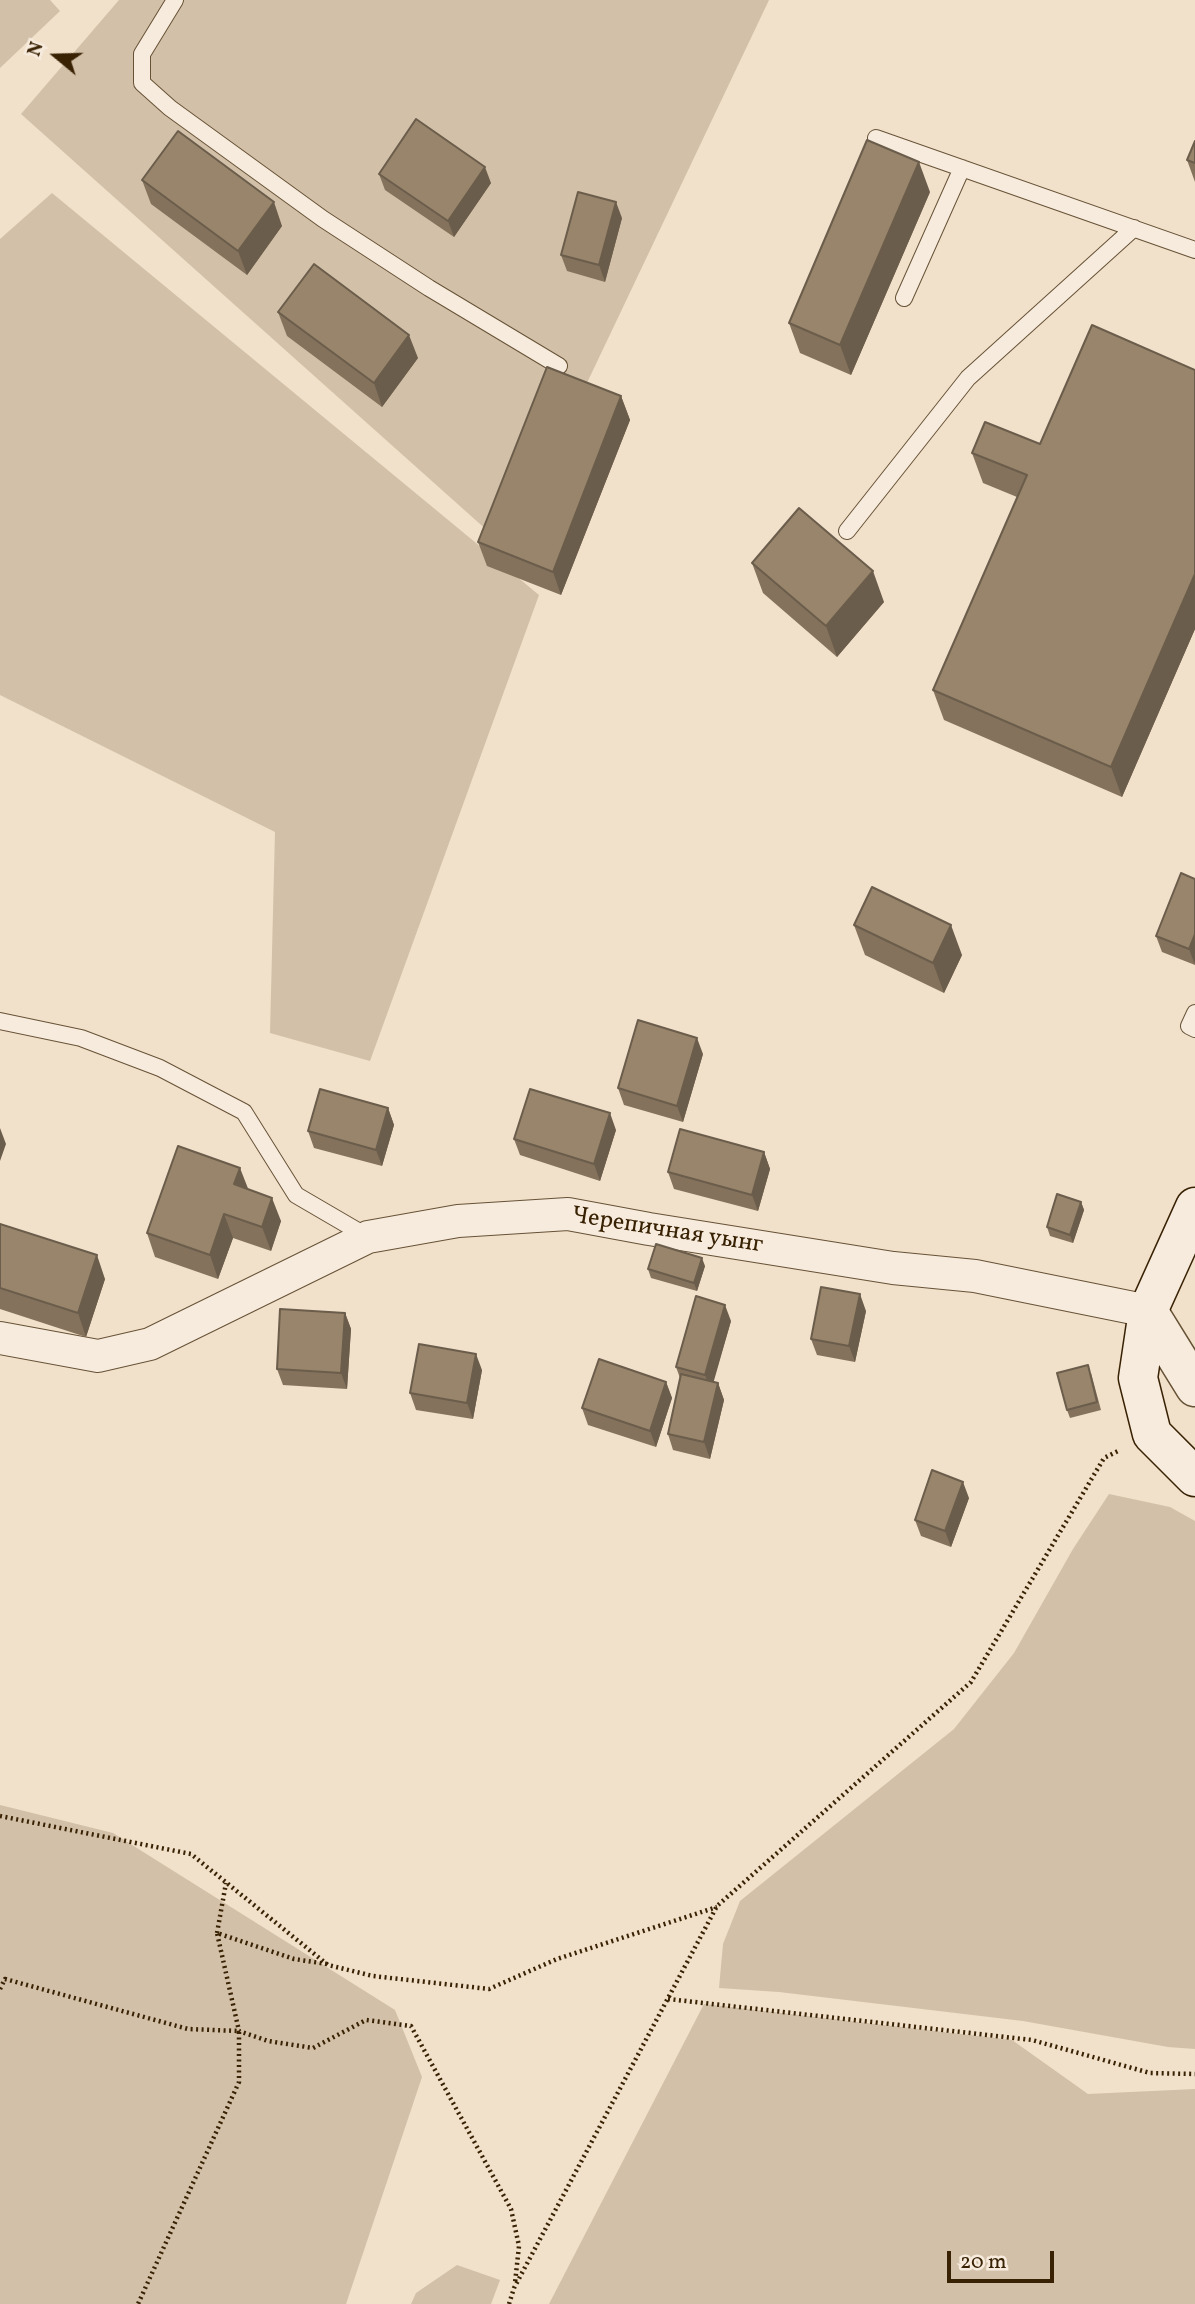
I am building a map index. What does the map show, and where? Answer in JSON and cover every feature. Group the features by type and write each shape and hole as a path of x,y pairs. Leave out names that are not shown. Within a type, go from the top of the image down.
{"main road":[{"path":"1195,1207 1149,1311 1138,1378 1152,1434 1195,1477"},
{"path":"1149,1311 1195,1387"}],"street":[{"name":"Черепичная уынг","path":"0,1338 98,1356 150,1344 368,1237 458,1221 568,1214 893,1268 975,1276 1149,1311"}],"lane":[{"path":"176,0 142,54 142,83 170,108 323,219 429,288 559,366"},
{"path":"876,138 1195,250"},
{"path":"904,298 962,168"},
{"path":"847,531 968,378 1134,228"},
{"path":"1195,1013 1189,1027 1195,1029"},
{"path":"0,1021 81,1038 160,1068 244,1112 296,1195 368,1237"}],"path":[{"path":"514,2288 717,1906 971,1682 1104,1458 1152,1434"},
{"path":"0,1816 191,1854 328,1965"},
{"path":"138,2304 239,2082 239,2031 217,1933 226,1883"},
{"path":"217,1933 294,1959 373,1976 489,1989 557,1959 717,1906"},
{"path":"0,1989 5,1979 188,2029 239,2031 268,2041 313,2048 366,2020 411,2026 511,2209 519,2246 514,2288 509,2304"},
{"path":"668,1999 1032,2040 1150,2073 1195,2074"}],"shaded area":[{"path":"0,0 50,0 60,11 0,68"},
{"path":"119,0 769,0 508,549 21,114"},
{"path":"52,193 539,595 370,1061 270,1033 275,832 0,695 0,239"},
{"path":"1109,1494 1170,1507 1195,1521 1195,2049 1168,2047 1023,2021 779,1992 719,1988 723,1944 740,1901 954,1729 1014,1653 1073,1549"},
{"path":"0,1805 113,1833 395,2010 422,2077 346,2304 0,2304"},
{"path":"704,2004 1012,2040 1088,2094 1195,2089 1195,2304 549,2304"},
{"path":"457,2265 500,2280 491,2304 411,2304 416,2293"}],"building":[{"path":"416,119 485,167 448,221 379,174"},
{"path":"178,131 274,202 238,251 142,180"},
{"path":"867,140 919,162 840,345 789,323"},
{"path":"1195,141 1195,163 1187,160"},
{"path":"578,192 616,202 599,265 561,255"},
{"path":"314,264 409,335 374,383 278,312"},
{"path":"1092,325 1195,370 1195,574 1111,767 933,690 1027,475 972,453 985,422 1040,444"},
{"path":"547,367 621,396 553,572 478,542"},
{"path":"799,508 873,571 826,626 752,563"},
{"path":"1181,873 1195,879 1195,934 1189,949 1156,936"},
{"path":"872,887 951,925 933,963 854,925"},
{"path":"638,1020 697,1038 677,1106 618,1088"},
{"path":"320,1089 388,1108 376,1150 308,1131"},
{"path":"530,1089 610,1113 594,1164 514,1139"},
{"path":"680,1129 764,1152 752,1195 668,1172"},
{"path":"178,1146 240,1168 234,1184 272,1198 262,1227 224,1214 210,1255 147,1233"},
{"path":"1057,1194 1081,1202 1070,1235 1047,1227"},
{"path":"0,1224 97,1255 78,1313 0,1288"},
{"path":"656,1244 702,1258 694,1283 648,1269"},
{"path":"821,1287 860,1294 849,1346 811,1339"},
{"path":"696,1296 725,1305 705,1375 676,1367"},
{"path":"280,1309 345,1313 341,1373 277,1369"},
{"path":"419,1344 476,1354 467,1403 410,1393"},
{"path":"599,1359 666,1382 650,1431 582,1408"},
{"path":"1088,1365 1097,1402 1067,1410 1057,1373"},
{"path":"681,1374 718,1383 704,1442 668,1434"},
{"path":"932,1470 963,1482 945,1531 915,1520"}]}
